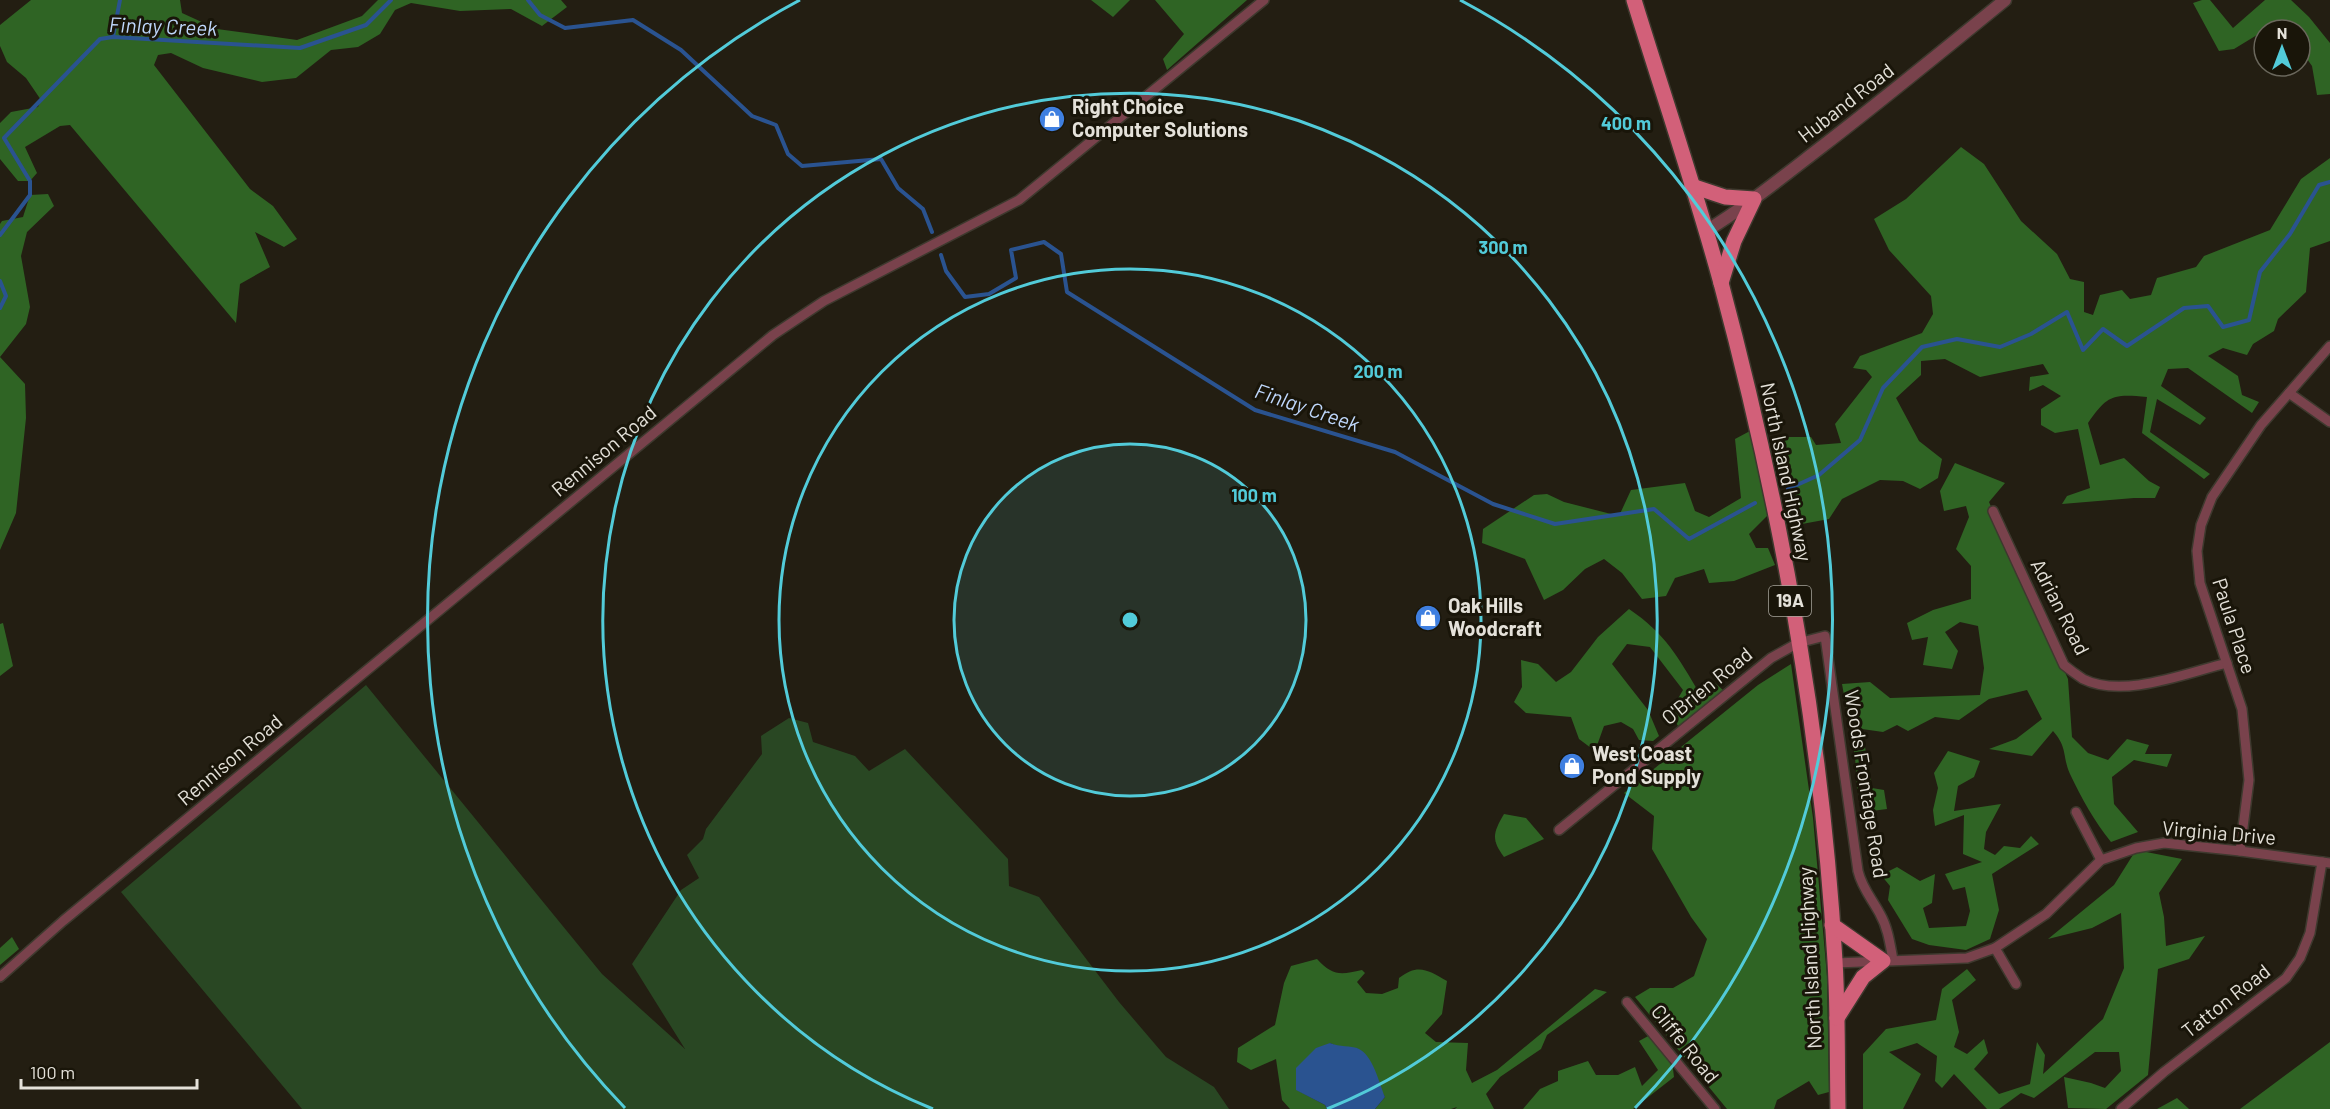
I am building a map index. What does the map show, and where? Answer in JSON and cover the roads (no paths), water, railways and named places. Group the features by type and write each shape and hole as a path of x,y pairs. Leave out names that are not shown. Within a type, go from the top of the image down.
{"main road":[{"name":"North Island Highway","path":"1634,0 1721,283 1753,411 1798,644 1817,776 1832,924 1837,1018 1838,1109"},
{"path":"1692,186 1725,197 1754,199 1734,241 1721,283"},
{"path":"1832,924 1888,961 1863,977 1837,1018"}],"street":[{"name":"Rennison Road","path":"0,976 63,921 773,335 824,301 1019,200 1264,0"},
{"name":"Huband Road","path":"1706,231 1754,199 1914,75 2005,0"},
{"name":"Paula Place","path":"2240,851 2249,780 2242,709 2200,583 2197,551 2201,525 2212,497 2261,425 2330,346"},
{"path":"2289,393 2330,422"},
{"name":"Adrian Road","path":"1994,511 2064,665 2084,679 2106,686 2134,686 2226,663"},
{"name":"Woods Frontage Road","path":"1798,644 1825,636 1858,871 1861,884 1880,913 1887,931 1888,961"},
{"name":"O'Brien Road","path":"1559,830 1771,658 1798,644"},
{"path":"2076,812 2101,860"},
{"name":"Virginia Drive","path":"1835,963 1967,958 1995,948 2046,914 2101,860 2136,848 2164,843 2326,863"},
{"name":"Tatton Road","path":"2121,1109 2164,1072 2286,978 2300,958 2310,933 2326,863"},
{"path":"1995,948 2016,984"},
{"name":"Cliffe Road","path":"1627,1002 1715,1109"}],"water":[{"path":"1330,1043 1357,1048 1367,1056 1375,1069 1385,1097 1375,1109 1327,1109 1325,1105 1296,1090 1296,1068 1316,1048"}],"waterway":[{"path":"113,37 120,0"},
{"name":"Finlay Creek","path":"0,235 30,195 30,181 4,138 100,39 113,37 300,48 366,25 391,0"},
{"name":"Finlay Creek","path":"528,0 540,15 565,28 633,20 681,50 752,116 776,125 788,154 802,166 881,159 898,188 923,209 932,232"},
{"name":"Finlay Creek","path":"1788,489 1819,475 1860,440 1883,388 1922,347 1957,339 2000,347 2031,334 2067,312 2083,350 2103,329 2127,346 2184,308 2208,306 2223,327 2249,320 2260,272 2290,234 2319,185 2330,182"},
{"name":"Finlay Creek","path":"941,255 946,271 965,297 989,294 1016,278 1011,250 1044,242 1061,254 1067,292 1255,410 1395,452 1493,504 1555,524 1654,509 1689,539 1755,503"},
{"name":"Finlay Creek","path":"0,281 6,296 0,308"}],"place":[{"name":"Right Choice Computer Solutions","path":"1052,119"},
{"name":"Oak Hills Woodcraft","path":"1428,618"},
{"name":"West Coast Pond Supply","path":"1572,766"}]}
